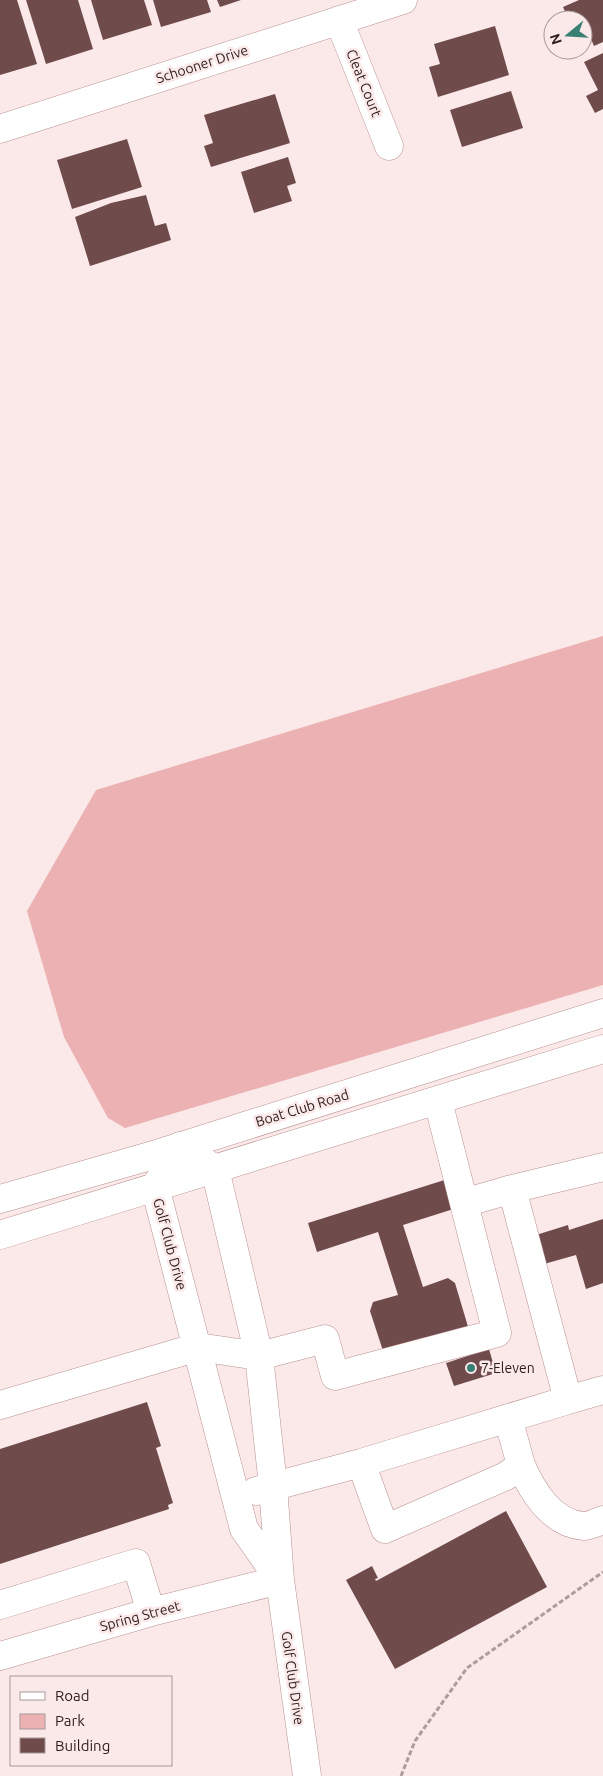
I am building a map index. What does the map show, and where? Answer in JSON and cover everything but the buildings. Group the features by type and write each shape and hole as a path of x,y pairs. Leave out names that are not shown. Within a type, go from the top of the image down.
{"street":[{"name":"Schooner Drive","path":"0,129 403,0"},
{"name":"Cleat Court","path":"340,20 389,146"},
{"name":"Boat Club Road","path":"0,1199 180,1146 603,1013"},
{"path":"0,1235 603,1050"},
{"path":"0,1405 198,1347 259,1356 325,1340 335,1376 497,1333 438,1100"},
{"path":"180,1146 215,1169"},
{"name":"Golf Club Drive","path":"180,1146 155,1187 244,1529 280,1580"},
{"path":"464,1203 512,1189 603,1167"},
{"name":"Golf Club Drive","path":"215,1169 259,1356 273,1486 280,1580 307,1776"},
{"path":"512,1189 568,1400"},
{"path":"235,1496 360,1463 603,1390"},
{"path":"508,1418 521,1465 530,1487 556,1517 584,1526 603,1520"},
{"path":"360,1463 385,1529 506,1476 521,1465"},
{"path":"0,1605 136,1563 151,1612"},
{"name":"Spring Street","path":"0,1656 151,1612 280,1580"}],"path":[{"path":"401,1776 415,1741 467,1668 603,1572"}],"green space":[{"path":"603,636 603,985 125,1128 108,1118 64,1037 27,911 96,790"}],"place":[{"name":"7-Eleven","path":"471,1368"}]}
